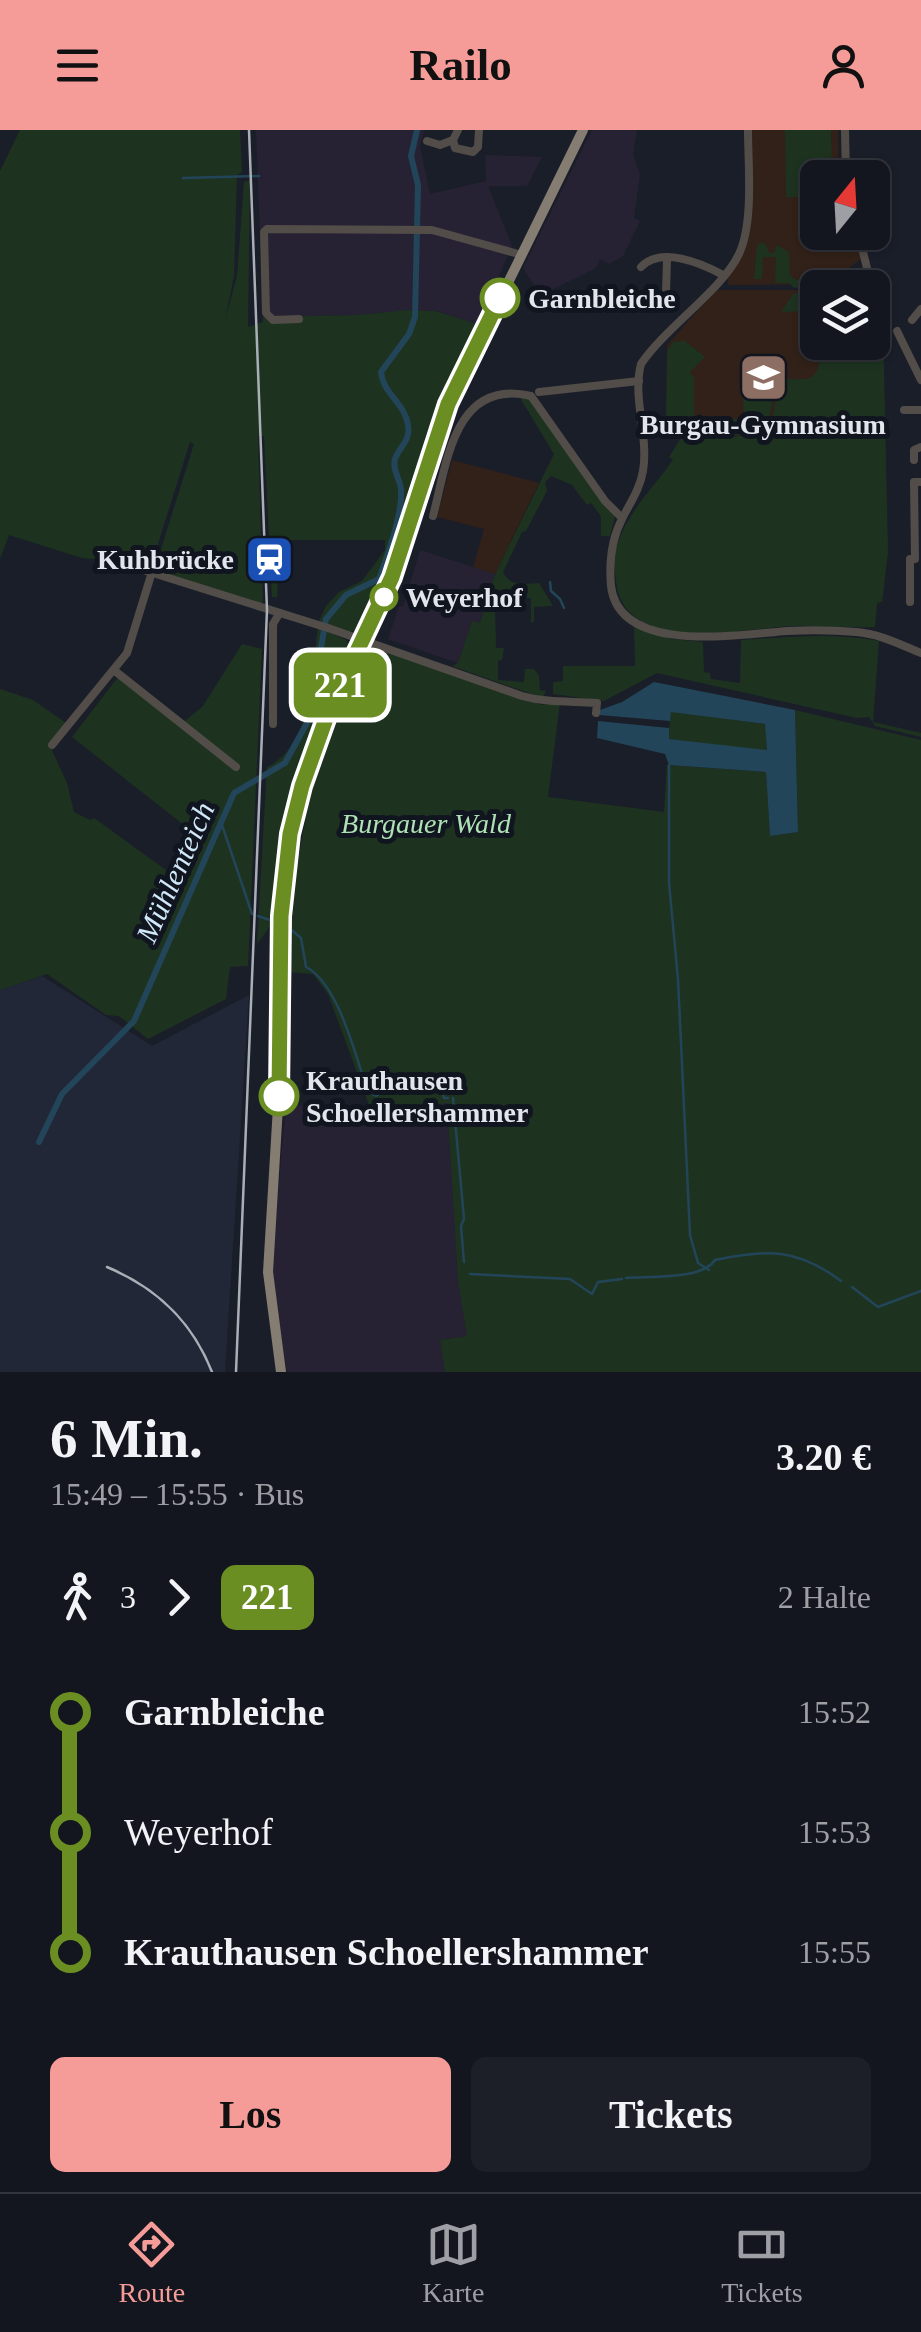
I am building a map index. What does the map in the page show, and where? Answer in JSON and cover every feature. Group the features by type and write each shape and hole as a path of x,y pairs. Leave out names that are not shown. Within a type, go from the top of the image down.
{"main road":[{"path":"281,1372 268,1272 281,1058 281,916 290,834 320,732 402,549 448,404 584,130"}],"street":[{"path":"427,142 440,145 453,140 458,130"},
{"path":"453,140 457,150 476,152 479,130"},
{"path":"748,130 741,250 723,275 644,359 639,381 644,465 638,492 622,518 611,554 613,597 626,614 653,630 692,638 815,630 868,633 921,653"},
{"path":"845,130 846,160"},
{"path":"299,319 276,320 267,316 265,230 407,228 449,233 522,255"},
{"path":"641,267 647,261 690,258 723,275"},
{"path":"666,293 667,260"},
{"path":"912,320 921,309"},
{"path":"897,330 921,380"},
{"path":"539,392 639,381"},
{"path":"433,516 454,433 463,417 496,397 520,394 531,396 605,501 622,518"},
{"path":"904,410 921,410"},
{"path":"914,460 915,449 921,447"},
{"path":"910,602 910,559 918,559 914,482 921,482"},
{"path":"105,558 318,624 545,703 597,703 596,713"},
{"path":"52,745 127,654 152,572"},
{"path":"272,724 273,624 279,614"},
{"path":"115,670 236,766"}],"shaded area":[{"path":"256,130 424,130 420,146 430,194 486,181 485,155 542,157 527,186 488,186 512,246 478,324 435,311 408,310 263,317"},
{"path":"592,130 637,130 633,155 640,174 634,218 640,221 623,256 609,264 600,259 596,268 541,295 523,268"},
{"path":"751,130 838,130 839,160 800,160 800,250 860,250 862,258 847,270 800,270 800,284 728,285 728,277 745,251"},
{"name":"Burgau-Gymnasium","path":"716,290 800,290 800,360 872,360 828,424 792,400 767,435 708,437 687,428 666,429 667,345"},
{"path":"452,460 539,483 495,574 473,567 484,529 437,517"},
{"path":"420,550 495,574 480,623 472,621 458,663 388,639 399,606 403,607"},
{"path":"654,682 795,710 798,832 770,836 766,772 669,765 665,754 597,738 598,721 669,728 669,739 767,750 765,724 671,712 670,721 599,715 600,710 622,702"},
{"path":"42,976 152,1046 249,995 225,1372 0,1372 0,990"},
{"path":"447,1102 458,1282 467,1336 440,1340 445,1372 287,1372 271,1273 286,1104 372,1113"}],"green space":[{"path":"20,130 240,130 242,172 237,175 234,276 225,320 237,276 244,182 250,180 248,327 263,322 263,317 408,310 435,311 478,324 426,434 397,545 355,630 350,632 319,621 339,592 362,581 385,550 385,540 280,540 277,597 272,597 264,436 258,436 263,606 159,571 156,565 194,444 190,442 152,563 106,548 105,560 82,558 9,535 0,559 0,171"},
{"path":"785,130 831,130 832,160 800,160 800,197 786,197"},
{"path":"765,243 769,253 774,253 777,245 789,252 790,276 800,278 800,287 775,283 776,257 763,257 762,279 754,279 757,245"},
{"path":"800,293 800,311 781,312 793,294"},
{"path":"685,341 705,357 689,373 694,376 694,421 726,426 731,419 744,419 741,362 753,362 763,376 773,380 772,406 765,423 755,432 724,435 666,429 667,351 673,342"},
{"path":"819,360 884,360 888,553 875,627 790,626 687,633 639,620 623,604 616,580 618,542 636,509 673,460 669,457 686,430 716,437 742,436 763,429 773,416 776,379 810,378"},
{"path":"520,398 528,398 615,516 610,536 601,536 601,516 591,503 587,505 572,485 551,476 545,482 547,491 503,572 514,582 539,583 553,606 534,607 531,622 531,598 499,598 495,604 496,648 504,648 502,660 498,661 498,680 524,682 525,669 534,669 540,690 546,691 543,698 452,666 458,663 472,621 480,623 495,574 554,454"},
{"path":"634,625 672,639 703,642 704,672 710,673 711,679 740,683 741,640 828,636 879,641 873,722 921,733 921,737 875,726 869,717 857,718 657,673 604,701 553,694 553,682 563,681 563,666 635,666"},
{"path":"318,627 349,645 294,784 277,872 274,921 257,944 267,767 282,757 302,725"},
{"path":"242,644 262,649 248,966 230,967 226,999 148,1039 119,1016 106,1015 47,974 0,990 0,689 33,700 66,723 49,744 67,783 74,812 90,820 94,818 181,881 203,847 199,837 72,737 122,672 185,721 203,706"},
{"name":"Burgauer Wald","path":"386,651 543,705 560,702 548,797 664,812 667,765 766,772 770,836 798,832 795,710 921,740 921,1372 445,1372 440,1340 467,1336 458,1282 447,1103 372,1113 328,994 313,974 289,972 286,964 291,898 311,789 333,720 364,658"},
{"path":"671,711 766,724 767,751 668,739"}],"waterway":[{"name":"Mühlenteich","path":"39,1142 62,1094 134,1021 234,793 285,763 308,721 326,619 346,595 379,579 400,510 401,489 395,459 408,431 406,417 381,372 409,334 415,317 418,185 411,156 417,130"},
{"path":"183,178 259,176"},
{"path":"550,582 551,591 564,608"},
{"path":"669,765 669,883 678,979 690,1235 698,1263 709,1270"},
{"path":"221,822 252,914"},
{"path":"258,916 273,921"},
{"path":"288,927 301,938 306,967 318,976 337,1005 368,1092 376,1096 386,1090 442,1090 444,1098 448,1098"},
{"path":"453,1098 464,1262"},
{"path":"626,1278 687,1274 715,1260 766,1253 810,1262 841,1281"},
{"path":"470,1274 570,1279 592,1294 598,1282 622,1279"},
{"path":"852,1287 878,1307 921,1291"}],"railway":[{"path":"236,1372 267,610 249,130"},
{"path":"107,1267 142,1285 171,1308 194,1337 212,1372"}],"bus line":[{"name":"221","path":"279,1096 284,873 302,786 336,694 392,577 448,404 500,298"}],"place":[{"name":"Garnbleiche","path":"500,298"},
{"name":"Burgau-Gymnasium","path":"763,377"},
{"name":"Kuhbrücke","path":"269,559"},
{"name":"Weyerhof","path":"384,597"},
{"name":"Krauthausen Schoellershammer","path":"279,1096"}]}
